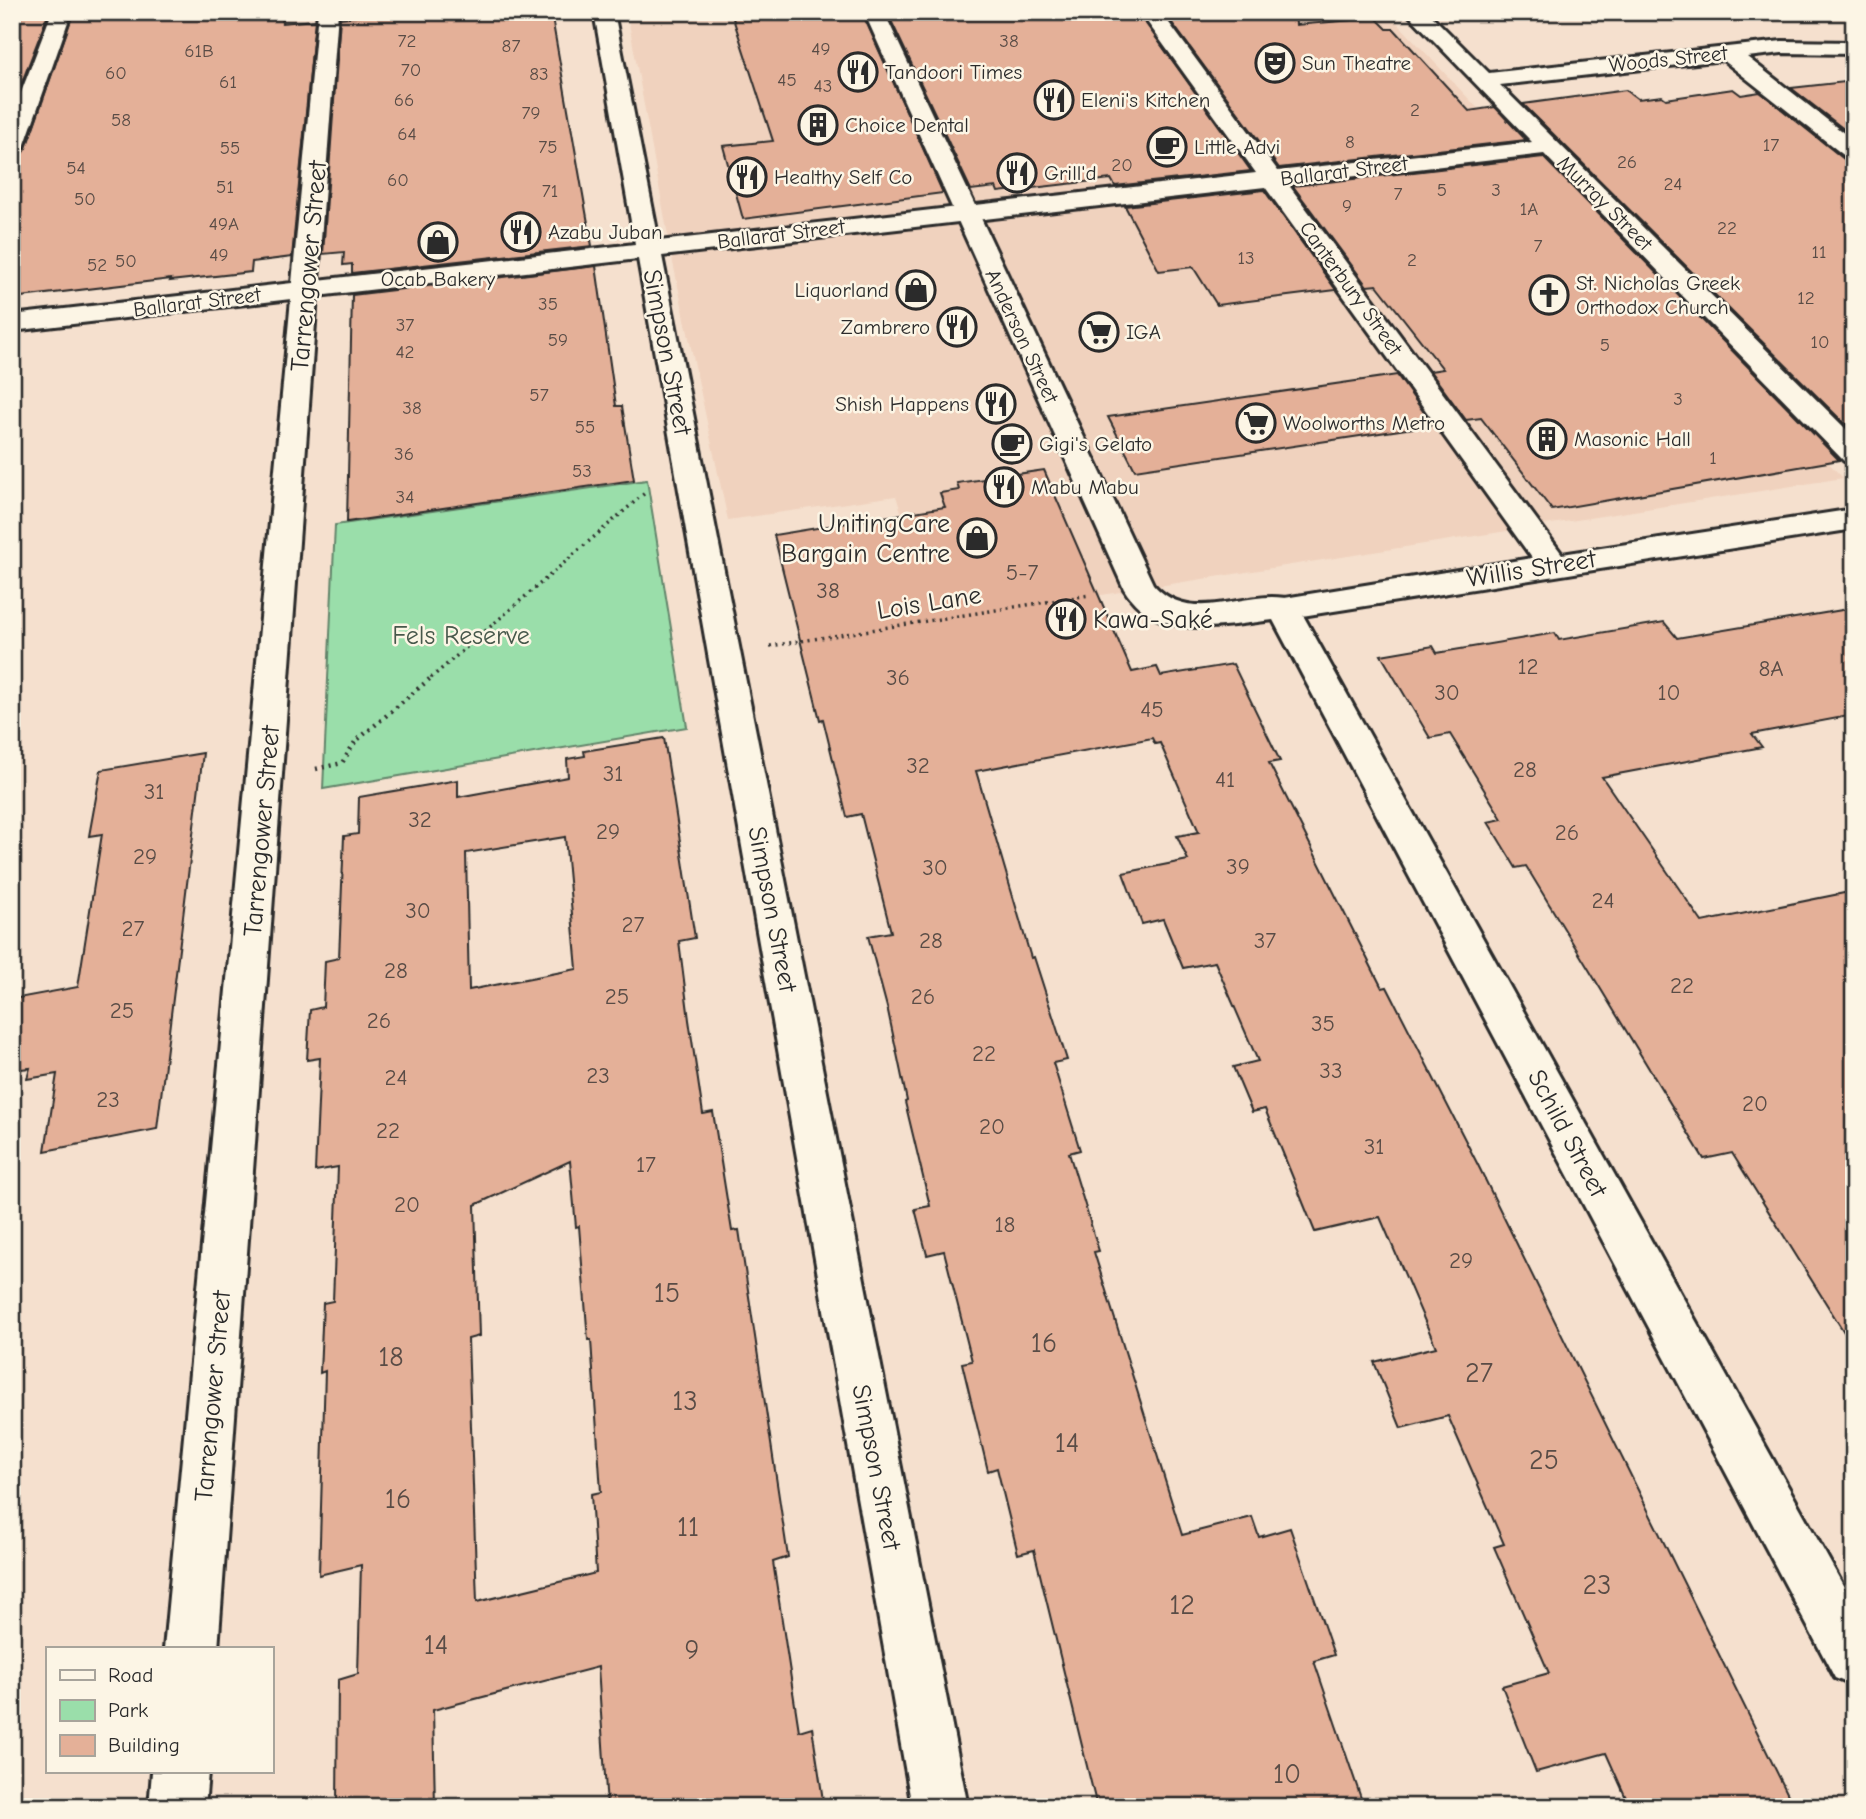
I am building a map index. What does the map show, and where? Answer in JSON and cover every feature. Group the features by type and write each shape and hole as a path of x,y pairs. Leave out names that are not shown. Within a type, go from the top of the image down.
{"street":[{"name":"Tarrengower Street","path":"191,1647 328,12"},
{"name":"Simpson Street","path":"604,12 940,1807"},
{"name":"Anderson Street","path":"874,12 1139,589 1151,603 1165,610 1181,614 1208,615"},
{"name":"Canterbury Street","path":"1150,12 1553,564"},
{"name":"Murray Street","path":"1416,12 1854,454"},
{"path":"12,146 60,16"},
{"name":"Woods Street","path":"1483,80 1782,47 1854,48"},
{"path":"1728,53 1854,152"},
{"name":"Ballarat Street","path":"12,323 1549,147"},
{"name":"Willis Street","path":"1208,615 1283,608 1854,519"},
{"name":"Schild Street","path":"1283,608 1854,1659"},
{"path":"177,1807 180,1773"}],"path":[{"path":"311,769 342,763 355,742 541,585 654,484"},
{"name":"Lois Lane","path":"725,653 1139,589"}],"shaded area":[{"path":"627,12 1116,12 1127,27 1254,16 1389,14 1517,150 1539,161 1843,478 936,621 896,496 728,520 673,263"}],"green space":[{"name":"Fels Reserve","path":"647,480 687,727 323,789 335,525"}],"building":[{"path":"12,12 49,12 12,108"},
{"path":"71,12 284,12 282,23 315,20 292,257 252,262 251,272 12,298 12,156 21,155 26,148 72,17"},
{"path":"408,12 551,12 592,246 352,273 352,264 343,265 344,252 323,254 340,18"},
{"path":"731,12 862,12 943,193 743,219 723,146 773,141"},
{"path":"887,12 1138,12 1251,171 1115,186 1111,179 998,192 996,187 971,190"},
{"path":"1164,12 1295,12 1296,25 1376,18 1387,29 1394,29 1469,111 1495,107 1526,140 1279,168"},
{"path":"1854,81 1854,137 1791,88"},
{"path":"1733,89 1741,95 1760,92 1844,159 1854,161 1854,433 1523,104 1626,90 1638,99 1662,96 1666,99"},
{"path":"1543,157 1839,460 1552,510 1481,418 1466,420 1430,371 1443,369 1377,285 1367,286 1293,186"},
{"path":"1264,190 1336,290 1217,305 1193,267 1159,271 1125,206"},
{"path":"596,266 616,406 622,406 634,480 347,522 352,295"},
{"name":"Woolworths Metro","path":"1397,375 1433,425 1135,470 1108,417"},
{"path":"1044,470 1132,672 1157,667 1161,676 1233,664 1280,761 1269,763 1382,988 1387,987 1478,1165 1794,1807 1630,1807 1606,1753 1536,1772 1502,1686 1549,1673 1494,1547 1504,1544 1448,1416 1401,1428 1374,1362 1436,1347 1380,1217 1315,1232 1265,1109 1252,1112 1233,1067 1258,1061 1215,962 1183,968 1163,919 1142,924 1123,873 1188,860 1177,836 1199,832 1160,743 1155,744 1152,738 976,771 1031,958 1034,957 1067,1060 1053,1063 1080,1150 1069,1153 1099,1251 1094,1252 1182,1535 1252,1517 1259,1537 1290,1528 1334,1655 1314,1661 1364,1807 1097,1807 1034,1550 1018,1554 997,1468 988,1471 962,1363 972,1361 944,1251 927,1255 915,1209 930,1206 905,1102 907,1101 888,1011 868,936 891,932 861,814 847,817 774,535 945,507 940,493 959,490 957,483"},
{"path":"1854,608 1854,715 1752,734 1762,747 1602,777 1702,922 1854,891 1854,1348 1732,1153 1704,1159 1526,866 1516,868 1488,822 1502,819 1450,734 1430,738 1381,655 1433,646 1437,653 1555,633 1559,640 1664,622 1677,638"},
{"path":"664,738 695,938 679,941 703,1114 713,1112 732,1231 739,1230 788,1557 773,1562 799,1731 812,1727 824,1807 607,1807 598,1667 433,1710 435,1807 337,1807 338,1680 358,1674 361,1565 319,1575 325,1371 320,1373 323,1303 333,1301 338,1167 315,1171 320,1058 307,1060 310,1010 323,1007 325,961 339,958 344,836 358,834 359,797 458,780 458,797 568,777 567,759 585,756 584,751","holes":["565,837 577,969 469,990 466,853","570,1161 576,1227 579,1226 588,1340 591,1340 601,1492 591,1494 596,1573 477,1602 468,1339 479,1336 475,1205"]},
{"path":"203,753 157,1129 45,1151 57,1074 27,1079 30,1068 12,1070 12,1030 18,998 78,987 102,834 89,836 101,770"}],"place":[{"name":"Sun Theatre","path":"1275,63"},
{"name":"Tandoori Times","path":"858,72"},
{"name":"Eleni's Kitchen","path":"1054,100"},
{"name":"Choice Dental","path":"818,125"},
{"name":"Little Advi","path":"1167,147"},
{"name":"Grill'd","path":"1017,173"},
{"name":"Healthy Self Co","path":"747,177"},
{"name":"Azabu Juban","path":"521,232"},
{"name":"Ocab Bakery","path":"438,242"},
{"name":"Liquorland","path":"916,290"},
{"name":"St. Nicholas Greek Orthodox Church","path":"1549,295"},
{"name":"Zambrero","path":"957,327"},
{"name":"IGA","path":"1099,332"},
{"name":"Shish Happens","path":"996,404"},
{"name":"Woolworths Metro","path":"1256,423"},
{"name":"Masonic Hall","path":"1547,439"},
{"name":"Gigi's Gelato","path":"1012,444"},
{"name":"Mabu Mabu","path":"1004,487"},
{"name":"UnitingCare Bargain Centre","path":"977,538"},
{"name":"Kawa-Saké","path":"1066,619"}]}
